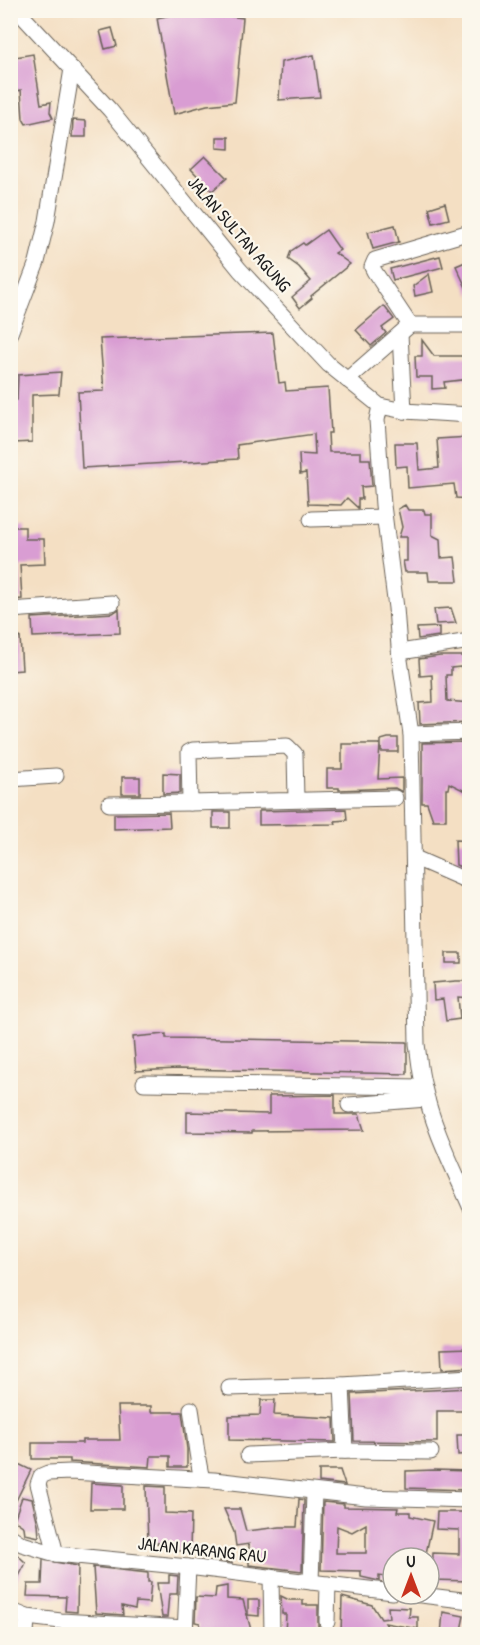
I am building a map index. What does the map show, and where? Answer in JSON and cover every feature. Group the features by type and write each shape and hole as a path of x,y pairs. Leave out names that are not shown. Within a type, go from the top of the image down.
{"street":[{"name":"JALAN SULTAN AGUNG","path":"17,10 110,110 240,270 329,365 380,406 404,411 470,415"},
{"path":"10,333 37,262 47,221 72,69"},
{"path":"404,411 405,329 374,271 373,263 375,260 470,232"},
{"path":"347,380 405,329 470,325"},
{"path":"380,406 377,420 384,517 411,734 404,798 415,858 417,1044 425,1093 445,1150 470,1206"},
{"path":"311,519 384,517"},
{"path":"10,610 112,603"},
{"path":"400,652 470,641"},
{"path":"411,734 470,732"},
{"path":"190,803 189,752 287,746 295,754 296,799"},
{"path":"10,779 56,776"},
{"path":"109,804 404,798"},
{"path":"415,858 470,882"},
{"path":"144,1083 425,1093"},
{"path":"349,1105 425,1093"},
{"path":"229,1389 470,1377"},
{"path":"342,1385 345,1451"},
{"path":"191,1409 197,1443 197,1462 202,1479"},
{"path":"248,1455 345,1451 431,1452"},
{"path":"56,1554 38,1484 41,1476 48,1473 70,1472 202,1479 366,1497 470,1500"},
{"path":"311,1582 314,1492"},
{"name":"JALAN KARANG RAU","path":"10,1536 22,1544 56,1554 188,1567 381,1591"},
{"path":"10,1610 27,1617 186,1631 188,1567"},
{"path":"271,1577 272,1635"},
{"path":"327,1622 328,1584"},
{"path":"441,1597 470,1601"},
{"path":"26,1635 27,1617"}],"building":[{"path":"190,11 243,18 235,102 207,105 174,114 157,18"},
{"path":"112,28 117,46 105,49 100,31"},
{"path":"33,54 41,104 51,102 50,112 53,118 26,124 23,119 21,90 10,93 10,58"},
{"path":"314,55 320,97 279,100 281,62"},
{"path":"73,120 86,121 86,137 72,137"},
{"path":"217,137 229,137 229,149 217,148"},
{"path":"205,156 227,178 212,191 191,169"},
{"path":"445,203 449,219 433,223 429,208"},
{"path":"395,225 399,242 373,249 368,232"},
{"path":"326,230 340,250 335,253 350,264 300,308 292,297 311,281 299,267 288,259 291,251 303,243 305,245"},
{"path":"440,256 443,267 393,280 390,269"},
{"path":"470,260 470,296 456,266"},
{"path":"429,274 433,292 415,296 413,286"},
{"path":"384,306 394,319 382,328 386,333 371,346 356,330"},
{"path":"273,333 279,383 285,382 286,391 328,388 331,433 328,433 329,452 361,452 361,459 370,459 372,486 361,487 362,499 358,499 358,508 347,498 341,505 308,504 306,473 300,474 299,454 315,455 314,434 237,445 238,459 82,468 78,392 104,391 100,339"},
{"path":"422,340 434,356 470,356 470,379 444,382 445,388 432,389 432,377 416,377 415,356 422,356"},
{"path":"61,372 59,394 32,395 32,442 14,443 14,416 10,416 10,400 17,400 18,375"},
{"path":"470,437 470,499 456,498 454,484 408,488 407,466 396,467 395,443 417,443 419,470 439,468 437,439"},
{"path":"405,505 408,510 424,510 425,514 432,514 432,535 440,539 441,558 455,557 458,581 429,581 428,572 405,572 403,561 407,561 407,537 399,537 402,527 398,509"},
{"path":"10,527 25,527 25,539 44,539 45,564 20,565 22,599 10,600"},
{"path":"451,608 456,623 436,624 434,609"},
{"path":"119,609 120,633 33,637 32,618 113,613"},
{"path":"439,627 439,636 418,639 417,628"},
{"path":"20,637 22,670 10,671 10,638"},
{"path":"470,656 470,666 451,668 451,675 446,675 447,701 470,703 470,722 420,724 419,703 433,702 432,675 420,676 419,659"},
{"path":"398,738 398,752 381,752 381,740"},
{"path":"470,742 470,790 463,790 449,783 446,789 446,820 433,820 427,803 422,803 422,743"},
{"path":"342,744 380,744 378,779 402,778 402,792 395,788 339,790 339,788 327,788 327,769 342,769"},
{"path":"163,773 180,774 180,793 163,794"},
{"path":"122,777 140,777 140,794 122,794"},
{"path":"346,809 347,820 335,821 336,824 259,825 259,811"},
{"path":"213,812 230,812 230,828 213,828"},
{"path":"169,813 170,827 114,829 114,814"},
{"path":"455,840 470,841 470,871 456,865"},
{"path":"446,953 461,953 461,963 446,963"},
{"path":"470,981 470,998 458,997 460,1019 446,1021 443,999 434,1000 433,983"},
{"path":"166,1034 166,1038 407,1042 407,1074 177,1069 136,1071 133,1037"},
{"path":"335,1095 335,1114 359,1114 364,1130 187,1132 187,1112 269,1114 269,1096"},
{"path":"470,1348 470,1367 442,1369 441,1349"},
{"path":"470,1388 470,1411 437,1411 437,1442 354,1441 352,1394"},
{"path":"261,1400 275,1400 274,1415 334,1418 335,1442 229,1440 229,1416 260,1415"},
{"path":"118,1406 151,1406 151,1412 182,1412 187,1467 170,1467 170,1456 151,1456 150,1467 70,1462 70,1459 32,1459 32,1443 120,1440"},
{"path":"457,1435 470,1435 470,1454 458,1455"},
{"path":"10,1460 31,1470 10,1513"},
{"path":"319,1470 340,1470 345,1485 319,1482"},
{"path":"406,1471 467,1471 466,1490 406,1488"},
{"path":"91,1483 123,1485 123,1509 90,1509"},
{"path":"146,1486 165,1487 165,1513 191,1514 190,1551 177,1551 177,1543 148,1543"},
{"path":"22,1497 32,1499 39,1537 25,1534 24,1527 14,1520"},
{"path":"299,1499 304,1500 302,1571 249,1565 249,1544 236,1546 234,1532 224,1509 240,1509 246,1531 297,1527"},
{"path":"323,1502 344,1504 344,1507 398,1508 397,1512 410,1512 410,1516 433,1521 428,1546 381,1546 379,1581 361,1577 361,1571 321,1570","holes":["366,1524 366,1553 336,1553 337,1526 352,1532"]},
{"path":"437,1512 470,1512 470,1581 441,1580 441,1553 459,1554 459,1530 436,1529"},
{"path":"10,1548 26,1563 10,1593"},
{"path":"229,1551 232,1563 215,1560 215,1553"},
{"path":"43,1560 78,1566 77,1612 65,1611 66,1597 27,1596 28,1584 42,1584"},
{"path":"93,1567 148,1573 148,1582 151,1582 149,1603 136,1602 135,1609 122,1606 123,1615 96,1613"},
{"path":"169,1575 178,1576 177,1594 169,1594 167,1617 162,1617 157,1583 169,1583"},
{"path":"227,1586 227,1599 243,1600 251,1630 248,1630 248,1635 199,1635 200,1623 195,1622 196,1597 215,1598 216,1588"},
{"path":"281,1596 289,1600 303,1600 303,1605 318,1605 318,1626 325,1631 325,1635 285,1635 286,1614 282,1614"},
{"path":"342,1597 372,1605 381,1619 389,1618 388,1607 410,1608 409,1617 418,1617 418,1629 385,1623 392,1635 341,1635"},
{"path":"248,1600 259,1600 259,1616 248,1615"},
{"path":"443,1612 464,1616 460,1635 441,1635"}]}
